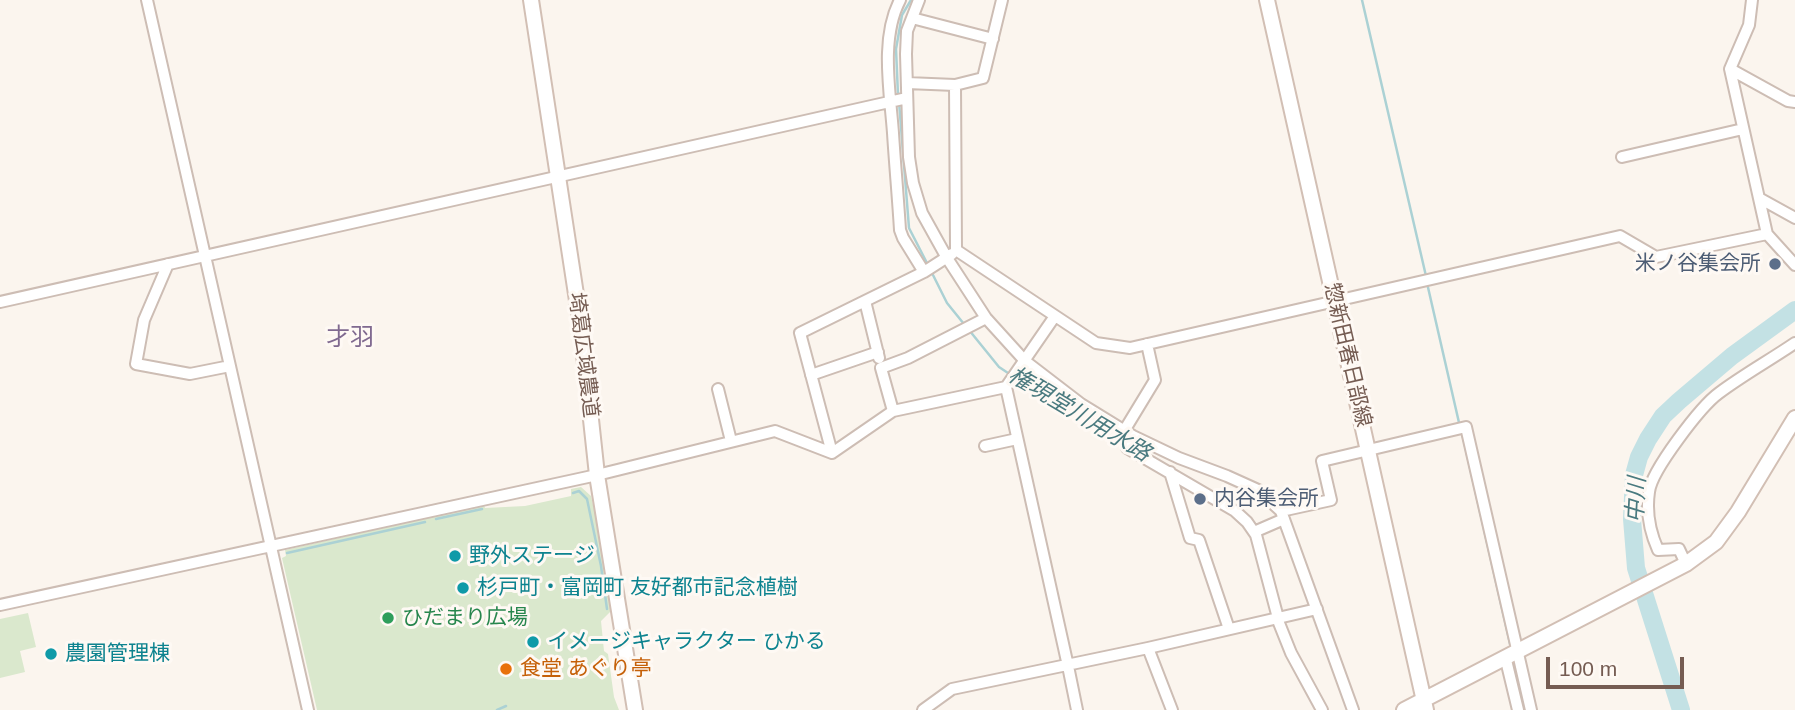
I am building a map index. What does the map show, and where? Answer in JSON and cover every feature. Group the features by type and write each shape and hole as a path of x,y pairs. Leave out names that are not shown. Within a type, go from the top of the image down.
{"street":[{"path":"147,0 308,710"},
{"name":"埼葛広域農道","path":"531,0 583,345 597,475 635,710"},
{"path":"900,0 891,27 888,65 900,229 924,272"},
{"path":"919,0 907,31 909,157 922,213 947,258 986,318 1025,361 1082,404 1128,434 1258,490 1282,515 1353,710"},
{"path":"907,83 955,85 984,78 1002,0"},
{"name":"惣新田春日部線","path":"1267,0 1425,704"},
{"path":"1752,0 1749,26 1730,69 1767,234 1795,265"},
{"path":"912,18 993,39"},
{"path":"891,27 907,31"},
{"path":"1730,69 1788,101 1795,102"},
{"path":"832,453 800,333 924,272 956,250 955,85"},
{"path":"0,302 907,98"},
{"path":"1622,157 1743,129"},
{"path":"1759,198 1795,218"},
{"path":"956,250 1096,343 1130,348 1619,236 1656,257 1767,234"},
{"path":"168,264 144,320 136,363 190,374 230,366"},
{"path":"865,301 893,411"},
{"path":"832,453 893,411 1006,387 1055,316"},
{"path":"881,368 908,358 986,318"},
{"path":"1684,565 1679,549 1658,550 1654,541 1648,504 1648,490 1653,479 1663,461 1716,394 1795,343"},
{"path":"1147,344 1155,380 1128,434 1127,448 1241,515 1254,531 1278,618 1291,653 1322,710"},
{"path":"811,375 877,352"},
{"path":"1006,387 1077,710"},
{"path":"718,389 731,441"},
{"path":"1404,710 1425,704 1511,653 1684,565 1716,541 1738,512 1795,418"},
{"path":"1254,531 1282,515 1331,499 1322,461 1466,427 1511,653 1518,710"},
{"path":"0,605 597,475 775,431 832,453"},
{"path":"985,446 1017,439"},
{"path":"1179,458 1170,473 1190,538 1199,540 1229,629"},
{"path":"923,710 952,689 1069,666 1317,609"},
{"path":"1148,648 1172,710"},
{"path":"1511,653 1531,710"}],"green space":[{"path":"581,487 591,496 606,562 612,610 601,621 604,651 608,654 614,697 619,710 317,710 282,558 286,556 285,550 484,505 485,508 525,506 571,496 571,489"},
{"path":"28,613 36,647 20,651 25,672 0,678 0,619"}],"waterway":[{"name":"権現堂川用水路","path":"898,95 896,49 902,15 911,0"},
{"path":"1362,0 1426,276"},
{"name":"権現堂川用水路","path":"899,102 909,228 928,265"},
{"name":"権現堂川用水路","path":"931,271 947,303 964,324"},
{"path":"1427,283 1460,427"},
{"name":"中川","path":"1681,710 1636,568 1632,519 1634,475 1639,457 1663,416 1732,356 1795,310"},
{"name":"権現堂川用水路","path":"969,330 999,367 1011,375"},
{"name":"権現堂川用水路","path":"1017,379 1125,444"},
{"path":"1462,433 1511,648"},
{"path":"573,493 579,491 587,499 607,609"},
{"path":"436,519 482,509"},
{"path":"287,553 425,522"},
{"path":"1513,658 1525,710"},
{"path":"497,710 506,706"}],"place":[{"name":"米ノ谷集会所","path":"1775,264"},
{"name":"内谷集会所","path":"1200,499"},
{"name":"野外ステージ","path":"455,556"},
{"name":"杉戸町・富岡町 友好都市記念植樹","path":"463,588"},
{"name":"ひだまり広場","path":"388,618"},
{"name":"イメージキャラクター ひかる","path":"533,642"},
{"name":"農園管理棟","path":"51,654"},
{"name":"食堂 あぐり亭","path":"506,669"}],"district":[{"name":"才羽","path":"350,338"}]}
